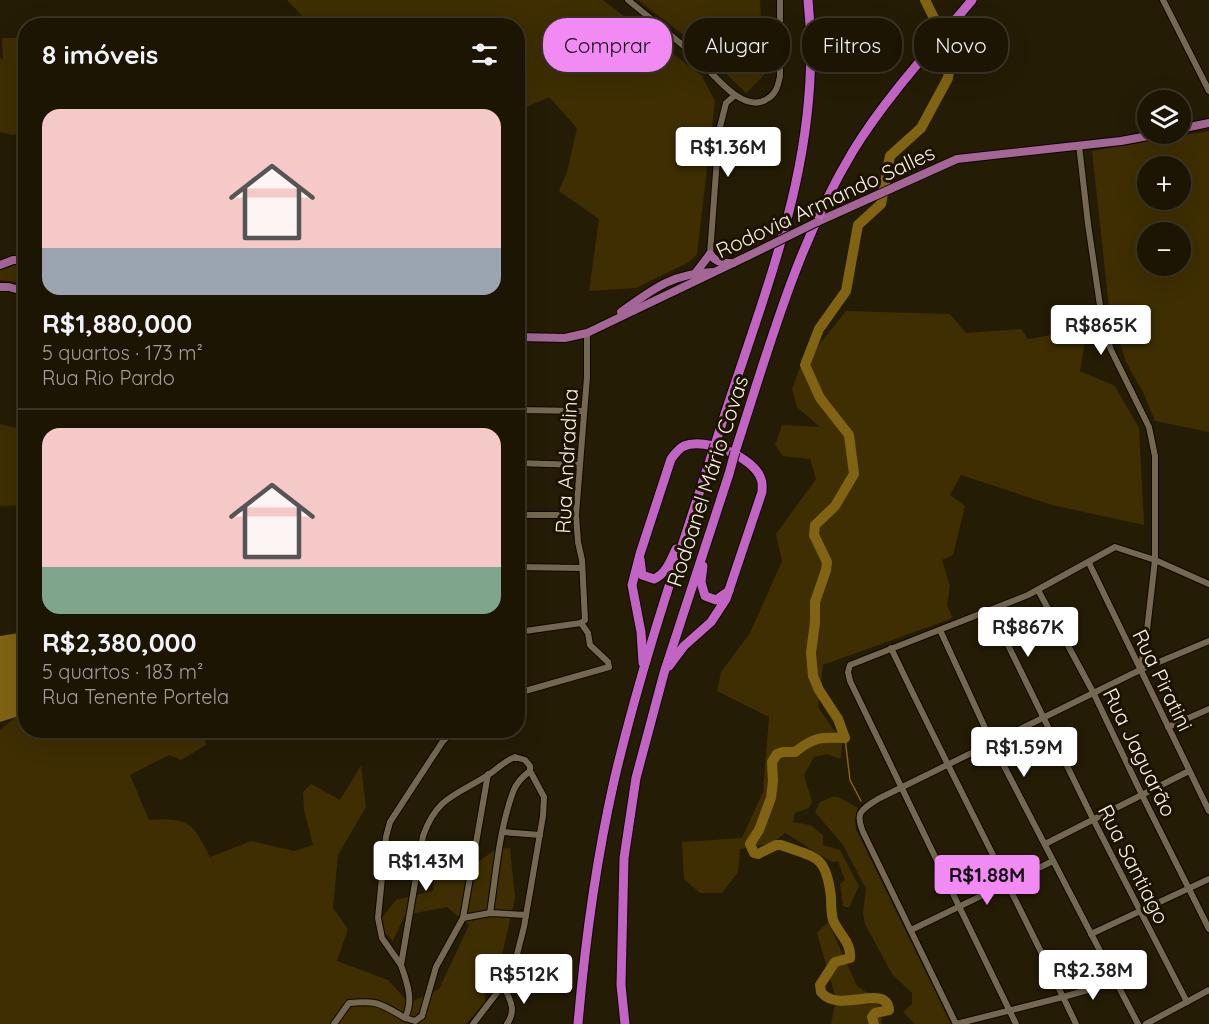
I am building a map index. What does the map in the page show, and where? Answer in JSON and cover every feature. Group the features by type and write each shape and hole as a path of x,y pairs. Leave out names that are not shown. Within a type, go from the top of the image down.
{"highway":[{"name":"Rodoanel Mário Covas","path":"578,1024 584,954 601,846 618,765 644,669 687,528 774,265 802,161 811,71 812,37 808,0"},
{"name":"Rodoanel Mário Covas","path":"625,1024 621,985 624,858 636,778 664,673 783,304 813,227 854,149 927,53 972,0"},
{"path":"644,669 641,632 632,585 639,554 668,467 676,452 684,446 706,445 744,458 763,481 762,492 730,589 716,616 684,646 664,673"},
{"path":"639,554 642,575 654,579 665,569 687,528"},
{"path":"707,541 701,582 702,591 710,599 716,600 730,589"}],"main road":[{"path":"1191,127 1208,123"},
{"name":"Rodovia Armando Salles","path":"525,337 565,338 587,333 933,168 969,156 1079,146 1137,137"},
{"path":"710,254 718,262 734,263"},
{"path":"688,285 708,268 710,254"},
{"path":"688,285 710,254"},
{"path":"0,265 18,260"},
{"path":"609,321 648,293 677,277 708,268 719,270"}],"street":[{"path":"628,0 694,55 734,96 746,102 756,103 765,101 778,87 780,0"},
{"path":"1163,0 1209,91"},
{"path":"710,254 719,130 726,104 734,96"},
{"path":"1079,146 1103,326 1111,350 1149,427 1155,456 1155,560 1140,670"},
{"name":"Rua Andradina","path":"581,623 585,620 576,515 587,377 587,333"},
{"path":"525,410 583,411"},
{"path":"525,463 579,465"},
{"path":"525,515 576,515"},
{"path":"1016,1024 850,681 848,672 850,664 1038,590 1102,553 1115,548 1155,560 1209,584"},
{"name":"Rua Piratini","path":"1089,562 1209,811"},
{"path":"525,567 582,568"},
{"name":"Rua Jaguarão","path":"1038,590 1093,692 1209,929"},
{"name":"Rua Santiago","path":"989,611 1186,1002"},
{"path":"525,631 581,623 588,633 590,645 608,662 609,667 525,691"},
{"path":"940,630 992,743 1138,1024"},
{"path":"1116,982 956,1024 858,818 866,807 900,788 1093,692 1209,641"},
{"path":"891,648 947,766 1008,883 1076,1024"},
{"path":"1168,727 1209,709"},
{"path":"405,1018 409,1011 410,995 402,965 382,938 378,918 386,837 390,822 446,738"},
{"path":"402,965 423,836 428,822 445,799 488,774 505,761 515,757 525,760 544,797 526,915 515,962 503,985 473,1024"},
{"path":"490,913 503,832 513,791 522,777 530,771"},
{"path":"1045,844 1189,771"},
{"path":"334,1024 349,1003 368,1001 379,1003 415,1021 422,1016 436,967 463,918 488,774"},
{"path":"503,832 540,835"},
{"path":"911,930 1053,861"},
{"path":"1091,934 1209,879"},
{"path":"463,918 490,913 526,915"},
{"path":"503,985 512,1006 512,1016 507,1024"},
{"path":"1146,1024 1209,990"}],"shaded area":[{"path":"287,0 603,0 626,18 543,18 543,72 672,72 672,53 684,62 684,72 697,72 702,76 715,101 697,254 689,262 636,288 589,291 599,219 559,191 567,172 577,128 549,97 525,108 525,18 304,18"},
{"path":"638,0 760,0 761,18 684,18 684,35 672,26 672,18 661,18"},
{"path":"2,38 18,38 18,133 13,135 0,132 0,58 3,60"},
{"path":"725,72 764,72 764,75 746,93"},
{"path":"1209,131 1209,432 1155,421 1144,394 1126,362 1109,308 1092,151 1137,143 1191,144 1191,134"},
{"path":"18,264 18,282 0,280 0,269"},
{"path":"846,311 950,314 966,333 1021,329 1028,339 1087,329 1080,371 1115,386 1139,428 1144,525 1052,505 961,475 950,495 965,506 953,555 942,560 950,586 947,605 953,618 823,665 818,707 842,742 841,759 827,754 814,757 804,775 812,802 809,808 795,813 793,822 810,825 823,835 823,845 840,850 859,886 849,908 843,906 840,884 845,880 838,861 832,862 785,833 772,843 740,849 738,872 722,893 700,893 684,879 682,842 742,838 763,792 769,717 717,691 721,672 750,633 782,561 776,534 816,479 810,459 783,456 775,445 782,425 820,427 797,407 792,389 799,370"},
{"path":"0,424 18,430 18,505 0,506"},
{"path":"18,633 18,716 0,722 0,636"},
{"path":"18,715 18,738 205,738 206,745 181,760 169,755 130,775 149,820 173,820 188,825 199,836 210,857 251,841 294,851 313,845 304,810 303,792 311,784 340,800 361,766 366,807 338,855 333,908 348,929 337,961 388,980 409,1003 439,989 469,925 447,907 405,915 393,941 376,925 396,900 433,891 435,876 460,875 496,849 510,848 515,898 501,960 486,975 485,1002 466,1024 0,1024 0,730"},
{"path":"838,797 858,808 855,820 856,829 951,1024 915,1024 903,1012 912,1004 912,993 892,974 865,924 863,912 866,889 843,845 815,812 820,802"},
{"path":"828,922 857,986 879,1001 882,1024 831,1024 836,999 817,933"}],"waterway":[{"path":"874,1024 872,1017 875,1013 889,1010 886,1002 871,998 839,1001 821,992 820,985 835,962 850,958 850,953 847,943 833,920 829,883 818,860 781,845 776,845 758,854 754,853 750,844 759,830 771,798 772,762 777,754 795,752 807,743 818,739 845,738 838,719 819,690 813,676 811,653 815,602 827,562 814,535 815,525 835,506 854,474 849,435 820,398 805,365 819,329 846,291 858,225 881,204 890,156 921,128 948,78 950,64 948,46 925,0"},
{"path":"845,738 850,780 861,801"}]}
